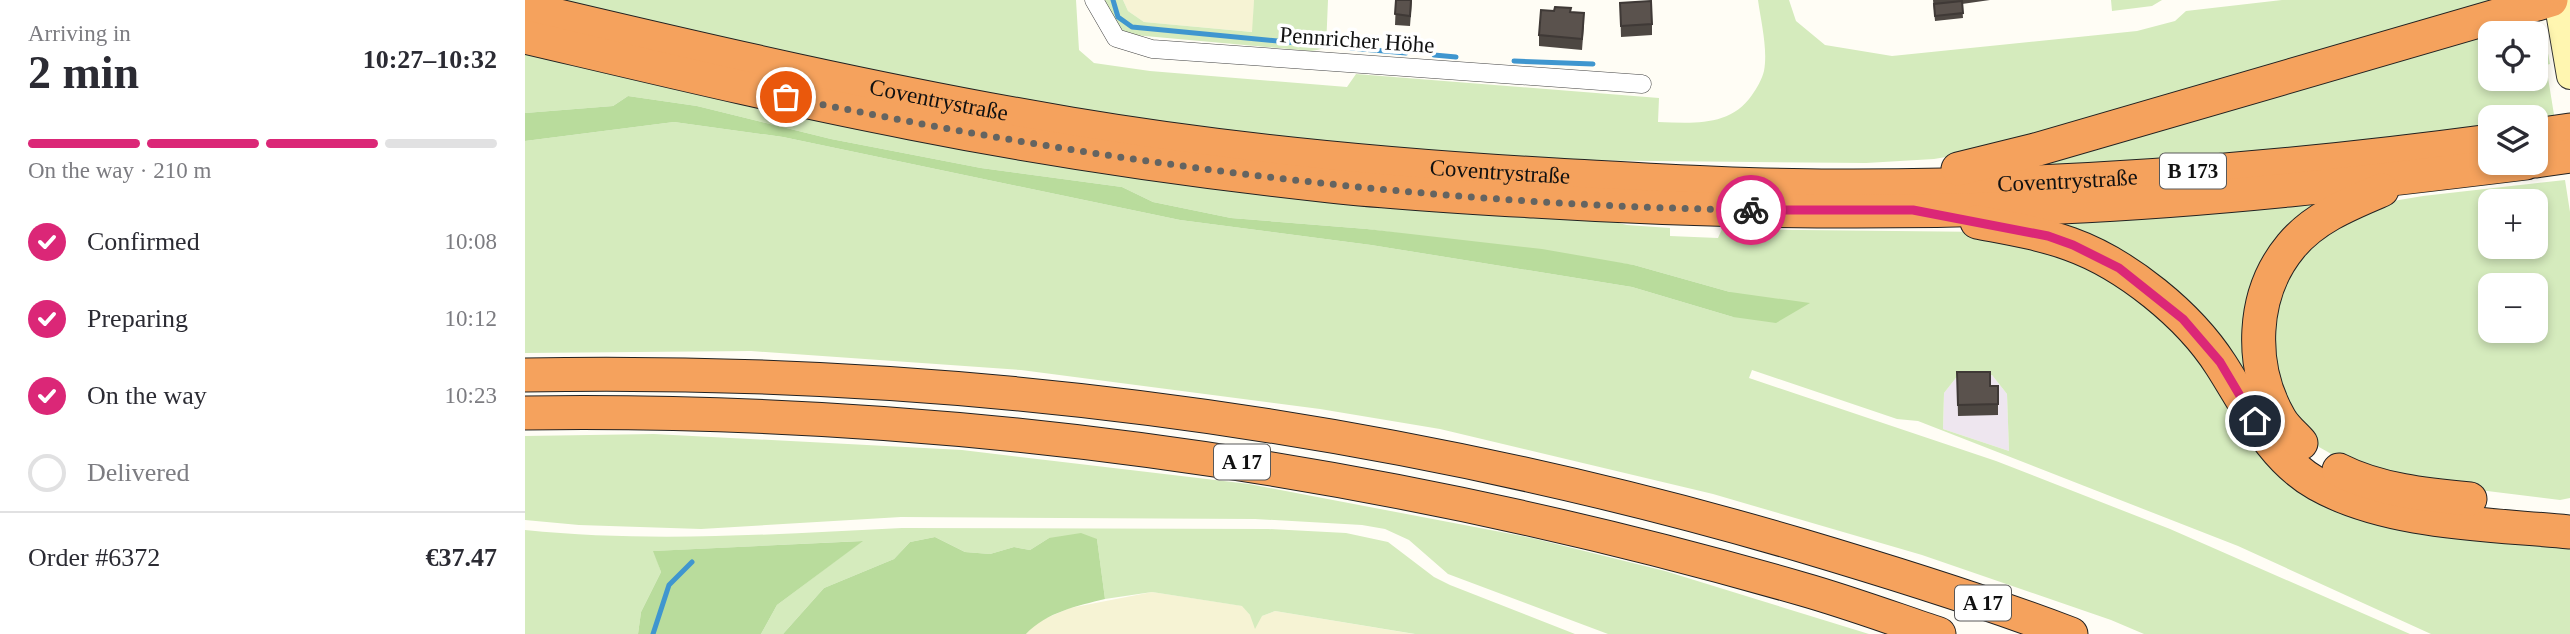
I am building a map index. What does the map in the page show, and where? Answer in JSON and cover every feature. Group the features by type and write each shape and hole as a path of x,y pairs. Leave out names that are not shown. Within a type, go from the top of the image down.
{"highway":[{"path":"1903,197 2035,150 2551,0"},
{"name":"Coventrystraße","path":"525,8 754,62 914,96 1075,125 1308,156 1464,170 1903,197 2062,180 2403,153 2478,143"},
{"name":"B 173","path":"525,37 736,87 912,124 1073,152 1324,185 1594,205 1720,209 1903,197 2061,207 2171,200 2478,169"},
{"path":"2548,133 2570,130"},
{"path":"2548,160 2570,156"},
{"path":"2415,177 2346,205 2316,222 2291,245 2277,266 2265,295 2258,341 2259,361 2271,401 2281,421 2312,454 2352,477 2440,496 2569,514"},
{"path":"1903,197 2048,236 2119,268 2183,319 2220,362 2255,421 2279,452 2314,483 2347,499 2398,513 2569,514"},
{"name":"A 17","path":"525,375 657,374 813,378 969,389 1110,403 1325,434 1495,466 1701,516 1893,573 2071,634"},
{"name":"A 17","path":"525,412 807,417 955,427 1104,443 1256,464 1451,500 1664,551 1806,590 1939,634"}],"street":[{"name":"Pennricher Höhe","path":"1094,0 1116,38 1152,49 1642,84"},
{"path":"2557,0 2569,69"}],"shaded area":[{"path":"1123,0 1254,0 1253,32 1144,22 1128,11"},
{"path":"1959,374 1992,375 2007,394 2009,451 1943,429 1944,393"},
{"path":"1152,592 1243,606 1250,615 1262,616 1275,611 1414,634 1026,634 1037,622 1070,608"}],"green space":[{"path":"536,0 1076,0 1079,50 1094,63 1150,71 1347,87 1356,74 1659,98 1658,122 1684,123 1710,121 1733,113 1756,89 1765,63 1758,0 1789,0 1796,21 1825,45 1892,56 2137,31 2175,21 2186,11 2282,0 2504,0 2018,145 1934,159 1866,163 1450,159 1065,112"},
{"path":"1103,0 1123,0 1128,11 1144,22 1252,32 1254,0 1328,0 1326,48 1312,51 1134,35 1118,29"},
{"path":"2111,0 2162,0 2152,6 2112,11"},
{"path":"2478,34 2478,91 2548,91 2548,77 2555,121 2548,122 2548,105 2478,105 2478,130 2337,147 1972,171"},
{"path":"525,48 1588,216 1627,225 1670,228 1670,236 1718,238 1722,229 1989,232 2073,253 2178,325 2271,461 2570,544 2570,634 2431,634 2238,546 1918,421 1897,419 1752,370 1749,378 1996,461 2170,529 2410,634 2144,634 2111,620 1922,555 1713,494 1440,429 1320,409 1021,370 751,351 525,353 525,141 674,122 783,137 1180,220 1371,245 1632,287 1733,317 1730,292 1634,265 1367,229 1231,218 1153,202 1122,187 981,168 831,139 697,106 628,96 613,106 525,113","holes":["1959,374 1992,375 2007,394 2009,451 1943,429 1944,393"]},
{"path":"628,96 697,106 831,139 981,168 1122,187 1153,202 1231,218 1367,229 1542,249 1634,265 1730,292 1810,303 1776,323 1733,317 1632,287 1371,245 1180,220 783,137 674,122 525,141 525,113 613,106"},
{"path":"2565,180 2570,212 2570,498 2560,500 2406,481 2356,468 2319,447 2301,429 2282,397 2268,342 2287,272 2319,234 2387,202 2478,190 2478,259 2548,259 2548,189 2485,189"},
{"path":"2342,194 2331,206 2251,339 2309,459 2321,468 2468,506 2570,516 2469,512 2318,474 2226,356 2025,217"},
{"path":"654,434 962,450 1249,484 1532,538 1665,571 1869,634 1608,634 1448,574 1409,540 1385,529 1362,525 1255,519 901,517 701,529 579,525 525,520 525,436"},
{"path":"902,528 1268,529 1346,533 1388,542 1434,577 1450,585 1575,634 1415,634 1275,611 1262,616 1255,629 1250,615 1242,606 1152,592 1105,599 1097,539 1049,538 1030,550 1014,547 990,554 965,552 935,537 910,542 894,559 824,588 783,634 761,634 777,605 862,541 654,551 661,572 641,612 638,634 525,634 525,530 666,537"},
{"path":"1081,533 1097,539 1105,599 1053,615 1026,634 783,634 824,588 894,559 910,542 935,537 965,552 990,554 1014,547 1030,550 1049,538"},
{"path":"863,541 777,605 761,634 638,634 641,612 661,572 653,551"}],"building":[{"path":"1396,0 1411,0 1410,16 1395,14"},
{"path":"1651,1 1652,24 1621,26 1620,3"},
{"path":"1962,1 1963,13 1935,16 1934,4"},
{"path":"1555,7 1571,8 1570,12 1584,13 1582,39 1539,35 1541,10 1554,11"},
{"path":"1957,372 1990,372 1990,386 1998,386 1998,404 1958,405"}],"waterway":[{"path":"1113,0 1118,17 1132,27 1308,44"},
{"path":"1351,48 1406,53"},
{"path":"1434,55 1456,57"},
{"path":"1514,61 1593,64"},
{"path":"653,634 669,585 692,562"}],"way so far":[{"path":"786,97 912,124 1073,152 1324,185 1594,205 1751,210"}],"route":[{"path":"1751,210 1913,210 2048,236 2073,245 2119,268 2183,319 2220,362 2255,421"}]}
